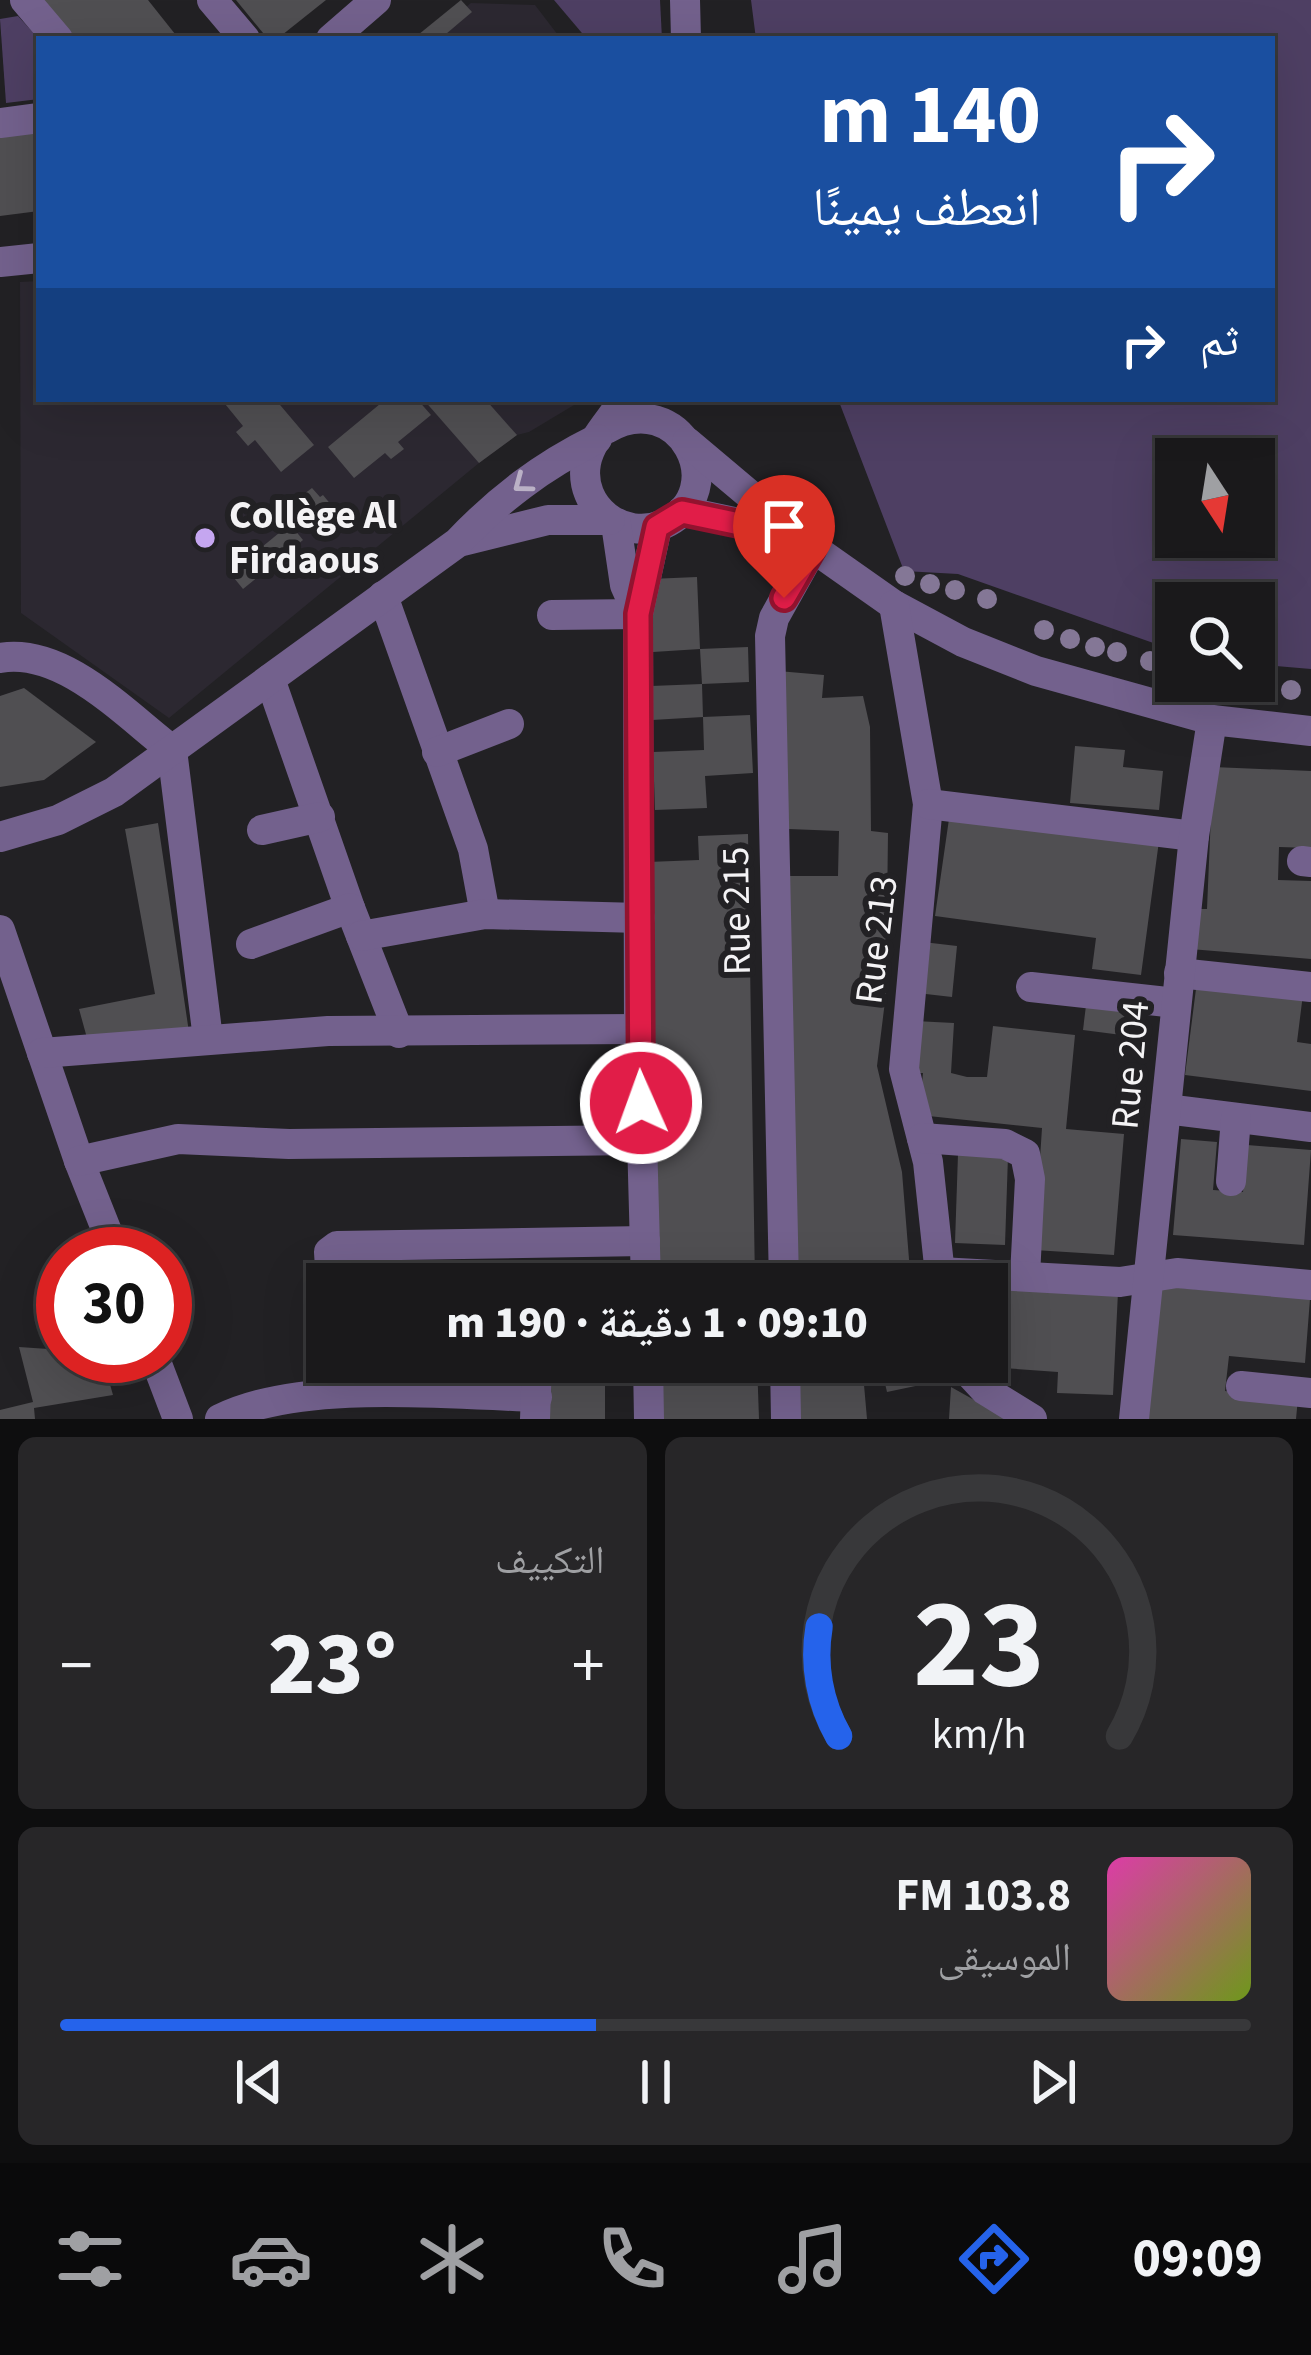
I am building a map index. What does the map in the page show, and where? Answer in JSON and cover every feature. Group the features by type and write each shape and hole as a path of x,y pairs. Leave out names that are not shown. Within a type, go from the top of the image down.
{"street":[{"path":"25,0 55,36"},
{"path":"212,0 242,36"},
{"path":"334,36 376,0"},
{"path":"685,0 686,36"},
{"path":"0,123 36,118"},
{"path":"0,262 36,258"},
{"path":"622,402 585,467 585,482 590,497 613,522 625,585 638,614"},
{"path":"646,1263 639,1029 638,614 669,519 696,485 694,455 683,437 676,402"},
{"path":"0,837 88,808 458,543 494,505 536,473 630,418 668,424 805,542 894,604 963,642 1036,671 1212,720 1311,731"},
{"path":"458,543 517,524 548,520 613,522 636,529 669,519 805,542"},
{"name":"Rue 215","path":"784,1263 770,636 805,542"},
{"path":"383,596 472,849 485,914"},
{"name":"Rue 213","path":"894,604 928,804 904,1070 922,1138 939,1263"},
{"path":"552,615 638,614"},
{"path":"0,658 34,657 61,666 172,749 208,1039"},
{"path":"270,679 400,1033"},
{"name":"Rue 204","path":"1134,1419 1194,836 1212,720"},
{"path":"437,752 509,724"},
{"path":"928,804 1194,836"},
{"path":"262,830 320,818"},
{"path":"251,944 356,922 485,914 640,918"},
{"path":"0,930 105,1227"},
{"path":"1031,987 1311,987"},
{"path":"42,1053 328,1031 639,1029"},
{"path":"1166,1109 1311,1127"},
{"path":"1231,1180 1237,1118"},
{"path":"79,1161 178,1138 289,1144 643,1140"},
{"path":"922,1138 1005,1144 1024,1154 1030,1179 1025,1276"},
{"path":"330,1263 329,1252 337,1246 645,1241"},
{"path":"1008,1276 1120,1282 1177,1273 1311,1285"},
{"path":"164,1383 178,1419"},
{"path":"220,1419 325,1383"},
{"path":"382,1383 536,1408"},
{"path":"648,1383 649,1419"},
{"path":"785,1383 786,1419"},
{"path":"979,1383 1032,1419"},
{"path":"1241,1386 1311,1394"}],"shaded area":[{"path":"554,0 660,0 662,36 584,36"},
{"path":"751,0 1311,0 1311,669 1275,666 1275,582 1155,582 1155,644 958,574 904,571 839,402 1275,402 1275,36 756,36"},
{"path":"471,3 535,5 559,36 430,36"},
{"path":"18,16 36,36 36,99 6,103 0,19"},
{"name":"Collège Al Firdaous","path":"36,281 36,402 579,402 517,435 479,463 169,718 21,613 20,282"}],"building":[{"path":"39,0 148,0 177,36 69,36"},
{"path":"236,0 326,0 281,36 266,36"},
{"path":"461,0 472,12 444,36 417,36"},
{"path":"36,130 36,211 0,216 0,135"},
{"path":"223,402 278,402 314,445 281,472 255,440 248,446 236,432 243,426"},
{"path":"382,402 420,402 431,415 398,442 404,449 391,459 385,453 354,478 328,447"},
{"path":"426,402 488,402 517,435 479,463"},
{"path":"312,488 341,517 315,537 292,503"},
{"path":"290,524 303,540 243,589 230,573"},
{"path":"697,577 700,649 653,652 650,579"},
{"path":"748,647 749,682 702,684 700,649"},
{"path":"778,671 824,675 822,698 863,696 870,727 871,831 888,833 886,993 877,1066 902,1172 909,1263 789,1263 783,876 838,876 839,831 789,829"},
{"path":"702,684 703,717 652,720 651,686"},
{"path":"24,688 96,742 44,780 0,787 0,696"},
{"path":"750,715 753,773 705,776 707,808 655,810 653,752 704,750 703,717"},
{"path":"1075,746 1125,750 1123,767 1163,771 1159,810 1070,803"},
{"path":"1213,767 1311,771 1311,848 1279,847 1278,880 1311,881 1311,959 1190,949 1194,909 1207,909"},
{"path":"950,812 1159,841 1141,975 1092,969 1096,938 935,916"},
{"path":"158,823 190,1039 87,1038 79,1009 155,994 125,829"},
{"path":"748,834 755,1263 658,1263 648,862 699,860 698,836"},
{"path":"923,942 957,946 952,997 917,993"},
{"path":"1197,981 1303,994 1297,1042 1311,1044 1311,1091 1185,1075"},
{"path":"1087,997 1141,1004 1137,1037 1083,1030"},
{"path":"915,1021 954,1023 951,1073 967,1077 987,1077 993,1026 1075,1035 1066,1129 1124,1134 1114,1255 1034,1250 1042,1128 919,1115 923,1073 911,1073"},
{"path":"1181,1139 1217,1142 1213,1190 1243,1192 1247,1145 1311,1150 1304,1245 1173,1235"},
{"path":"958,1154 1008,1156 1005,1245 955,1243"},
{"path":"1008,1286 1118,1292 1113,1395 1057,1393 1058,1372 1008,1368"},
{"path":"1158,1286 1310,1299 1305,1363 1229,1356 1225,1391 1298,1398 1296,1419 1145,1419"},
{"path":"19,1347 36,1348 36,1383 110,1383 113,1395 34,1408 35,1419 0,1419 0,1410 33,1402"},
{"path":"542,1383 605,1383 605,1419 540,1419"},
{"path":"660,1383 758,1383 759,1419 661,1419"},
{"path":"790,1383 864,1383 867,1419 791,1419"},
{"path":"885,1383 925,1384 887,1392"},
{"path":"951,1387 985,1406 1016,1419 949,1419"}],"place":[{"name":"Collège Al Firdaous","path":"205,538"}],"route":[{"path":"641,1103 638,614 657,527 682,512 797,536 813,548 784,598"}]}
